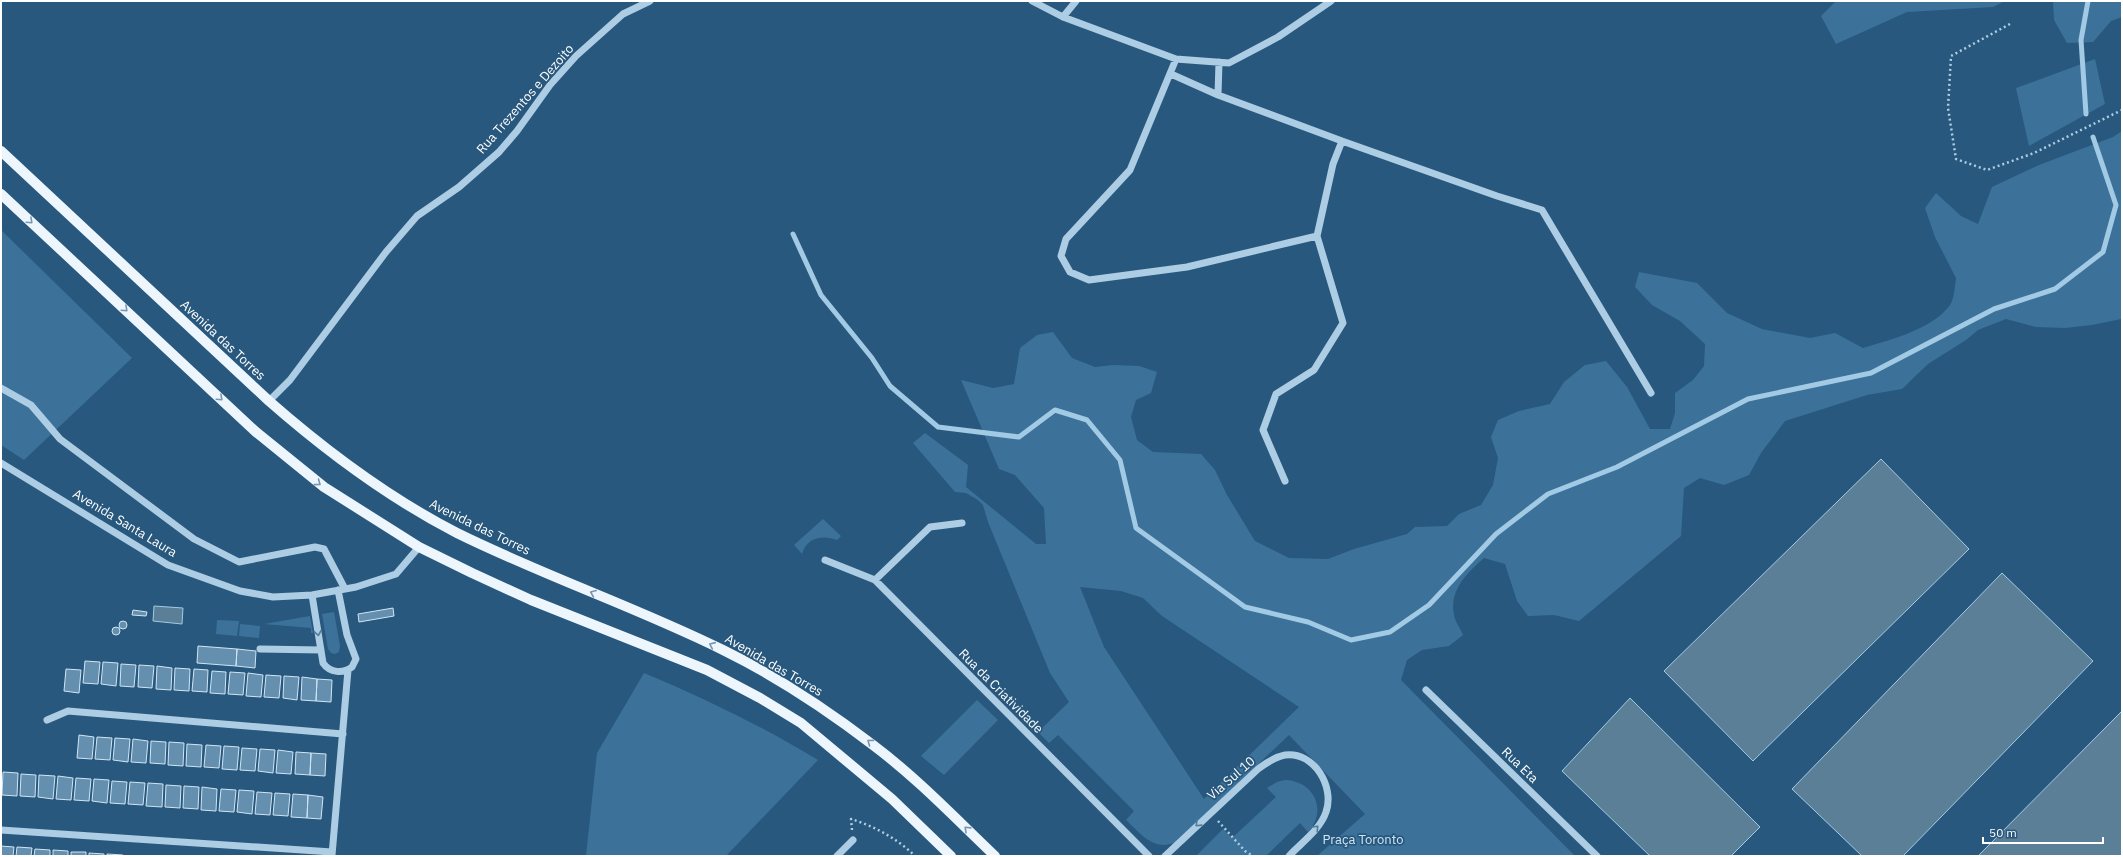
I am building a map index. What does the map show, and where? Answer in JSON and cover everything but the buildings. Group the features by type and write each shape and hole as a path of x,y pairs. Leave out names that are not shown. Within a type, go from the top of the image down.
{"main road":[{"name":"Avenida das Torres","path":"1,151 269,401 308,435 379,486 456,532 723,650 792,688 874,746 934,798 995,856"},
{"path":"1,194 256,432 289,460 330,491 419,547 530,600 707,670 760,698 807,728 892,799 952,856"}],"street":[{"name":"Rua Trezentos e Dezoito","path":"269,401 290,380 386,252 417,216 459,187 499,152 517,131 550,85 576,56 624,14 650,1"},
{"path":"1032,1 1063,16 1176,59 1229,63 1278,37 1331,1"},
{"path":"1063,16 1076,1"},
{"path":"1176,59 1130,170 1066,239 1061,256 1070,272 1089,280 1180,268 1316,236"},
{"path":"1218,95 1219,62"},
{"path":"1171,74 1218,95 1342,141 1497,196 1542,210 1651,393"},
{"path":"1285,481 1263,430 1276,394 1314,370 1343,323 1316,236 1333,164 1342,141"},
{"path":"1,388 31,405 60,439 194,539 239,562 315,547 324,549 342,589 348,635 356,659 355,663 348,670 332,854 1,830"},
{"name":"Avenida Santa Laura","path":"1,463 168,565 240,591 273,597 312,594 342,589 396,574 419,547"},
{"path":"875,580 930,527 962,522"},
{"name":"Rua da Criatividade","path":"825,560 875,580 1149,856"},
{"path":"312,594 323,663 335,671 348,670"},
{"path":"260,649 321,650"},
{"name":"Rua Eta","path":"1426,690 1597,856"},
{"path":"47,720 68,710 343,734"},
{"name":"Via Sul 10","path":"1165,856 1210,812 1258,769 1271,760 1286,755 1302,758 1316,767 1324,778 1329,802 1320,824 1289,856"},
{"path":"837,856 853,840"}],"path":[{"path":"2010,24 1951,56 1948,108 1956,159 1987,170 2034,153 2122,110"},
{"path":"1210,812 1253,856"},
{"path":"853,840 851,819 865,823 903,844 915,856"}],"green space":[{"path":"1836,1 2005,1 1993,7 1907,12 1836,44 1821,16"},
{"path":"2053,1 2122,1 2122,17 2111,21 2093,42 2067,43 2054,20"},
{"path":"2095,59 2105,104 2029,146 2016,88"},
{"name":"Praça Toronto","path":"2122,131 2121,319 2092,325 2065,328 2036,327 2006,319 1978,330 1966,340 1928,364 1902,389 1867,395 1785,421 1761,453 1749,475 1724,485 1700,478 1684,488 1681,536 1579,621 1554,615 1528,616 1517,601 1505,564 1484,558 1466,576 1457,590 1453,606 1455,618 1463,635 1449,646 1422,650 1407,660 1401,680 1575,856 1317,856 1365,814 1289,735 1176,842 1161,845 1148,840 1126,820 1134,811 1058,735 1049,743 1038,732 1069,702 1050,673 988,522 983,505 978,500 966,493 955,492 913,443 925,433 968,465 966,487 1036,544 1046,544 1044,508 1015,475 999,469 961,380 993,388 1014,384 1020,348 1037,335 1053,332 1072,358 1095,367 1113,365 1139,366 1157,372 1151,393 1136,400 1131,417 1137,440 1153,452 1201,454 1215,470 1227,495 1255,541 1289,558 1328,559 1354,549 1407,534 1415,527 1447,526 1459,514 1481,505 1493,485 1498,458 1491,437 1498,420 1519,411 1550,404 1564,382 1585,365 1606,361 1627,387 1650,429 1670,429 1675,413 1675,393 1693,380 1704,366 1705,344 1680,321 1652,305 1635,287 1639,272 1697,283 1727,313 1762,329 1810,338 1835,333 1863,348 1898,337 1922,327 1933,321 1950,305 1956,278 1935,237 1925,208 1936,193 1961,216 1978,224 1992,187 2039,165 2113,137","holes":["1080,587 1121,591 1143,598 1162,616 1299,707 1204,799 1104,647"]},
{"path":"1,230 132,358 24,460 1,445"},
{"path":"823,519 841,536 837,540 832,538 816,539 804,548 802,554 794,545"},
{"path":"334,612 340,646 339,652 335,654 331,653 328,649 322,614"},
{"path":"310,616 313,633 311,633 311,628 264,624"},
{"path":"217,620 239,621 237,636 216,634"},
{"path":"240,624 260,626 259,638 239,636"},
{"path":"644,673 689,692 732,713 818,760 726,856 586,856 597,753"},
{"path":"977,700 998,720 944,775 921,756"},
{"path":"1285,780 1304,785 1315,798 1317,815 1308,832 1300,823 1266,856 1196,856 1223,829 1232,838 1276,797 1267,788 1277,782"}],"shaded area":[{"path":"1881,459 1969,549 1753,761 1664,671"},
{"path":"2002,573 2093,661 1903,856 1862,856 1792,789"},
{"path":"154,606 183,608 182,624 153,621"},
{"path":"1630,698 1760,827 1731,856 1650,856 1562,771"},
{"path":"2122,711 2122,856 1978,856"}],"waterway":[{"path":"2086,114 2081,40 2088,1"},
{"path":"793,234 821,295 872,358 890,386 938,427 1019,437 1055,410 1087,420 1120,460 1136,528 1245,607 1308,622 1351,640 1390,632 1429,605 1496,534 1548,494 1617,467 1748,399 1871,373 1994,309 2055,289 2103,252 2116,205 2093,137"}]}
